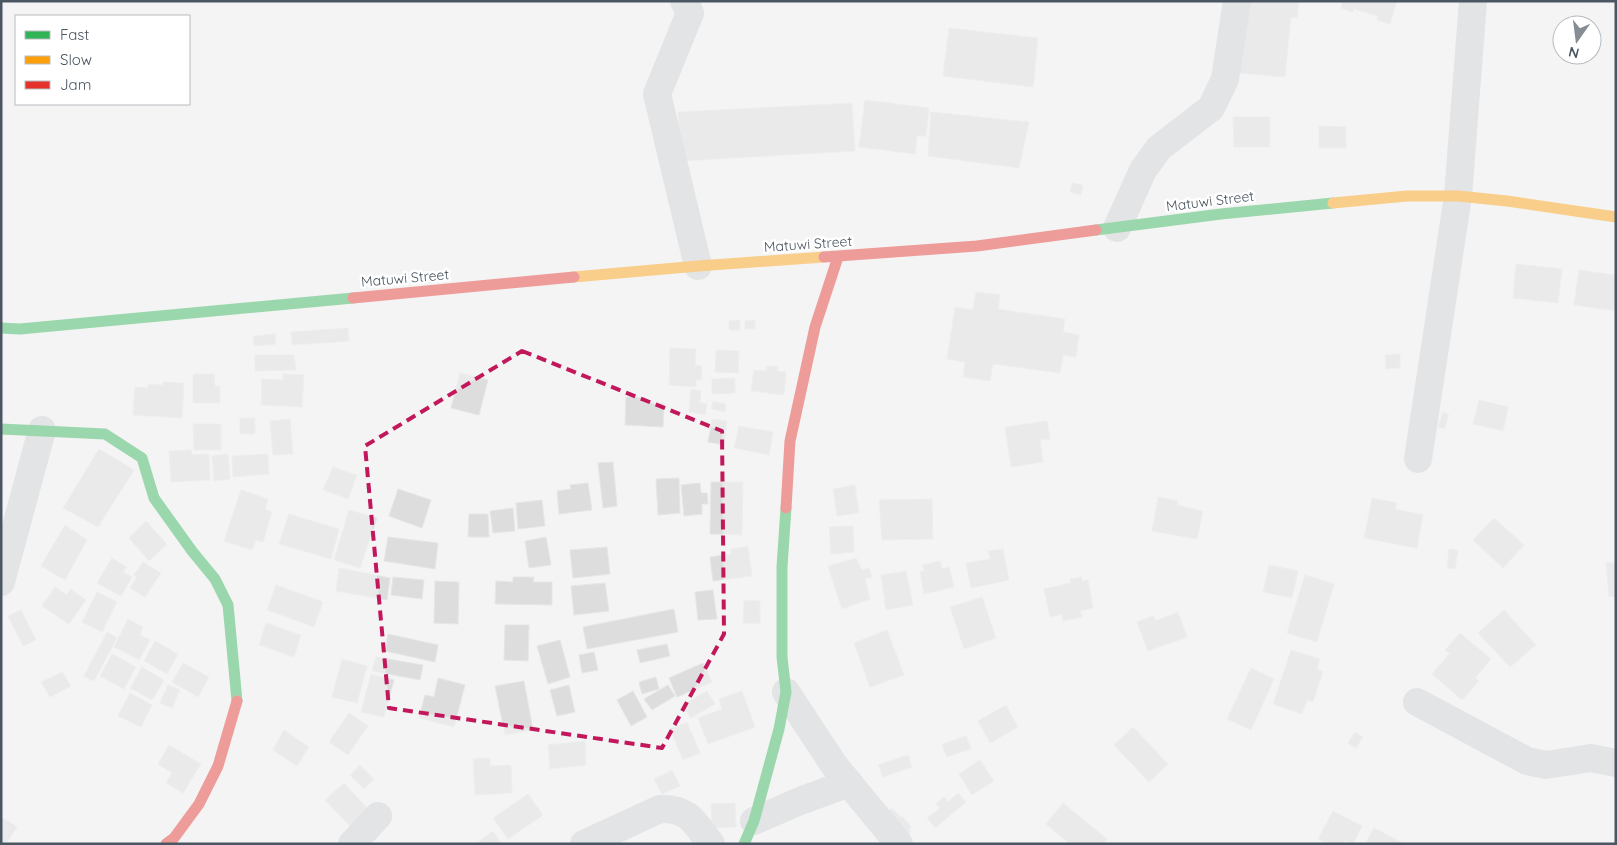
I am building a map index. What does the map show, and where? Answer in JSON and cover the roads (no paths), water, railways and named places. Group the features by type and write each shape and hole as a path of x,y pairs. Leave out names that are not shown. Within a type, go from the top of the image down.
{"street":[{"path":"684,1 690,14 657,94 698,266"},
{"path":"1117,228 1144,170 1159,148 1211,108 1225,79 1237,1"},
{"path":"1418,459 1458,196 1473,1"},
{"name":"Matuwi Street","path":"1,328 30,328 698,266 977,246 1221,214 1407,196 1458,196 1616,217"},
{"path":"749,832 779,729 786,692 782,657 782,567 790,440 815,327 838,257"},
{"path":"1,429 105,434 142,458 154,498 192,551 215,579 228,605 237,702 235,710 218,766 199,804 174,838 166,844"},
{"path":"2,581 42,430"},
{"path":"1,548 3,551 2,581"},
{"path":"786,692 834,765 899,844"},
{"path":"1417,702 1526,761 1546,765 1591,758 1616,762"},
{"path":"749,832 800,801 848,783"},
{"path":"584,844 660,808 673,808 684,813 694,822 711,844"},
{"path":"352,844 378,816"}]}
